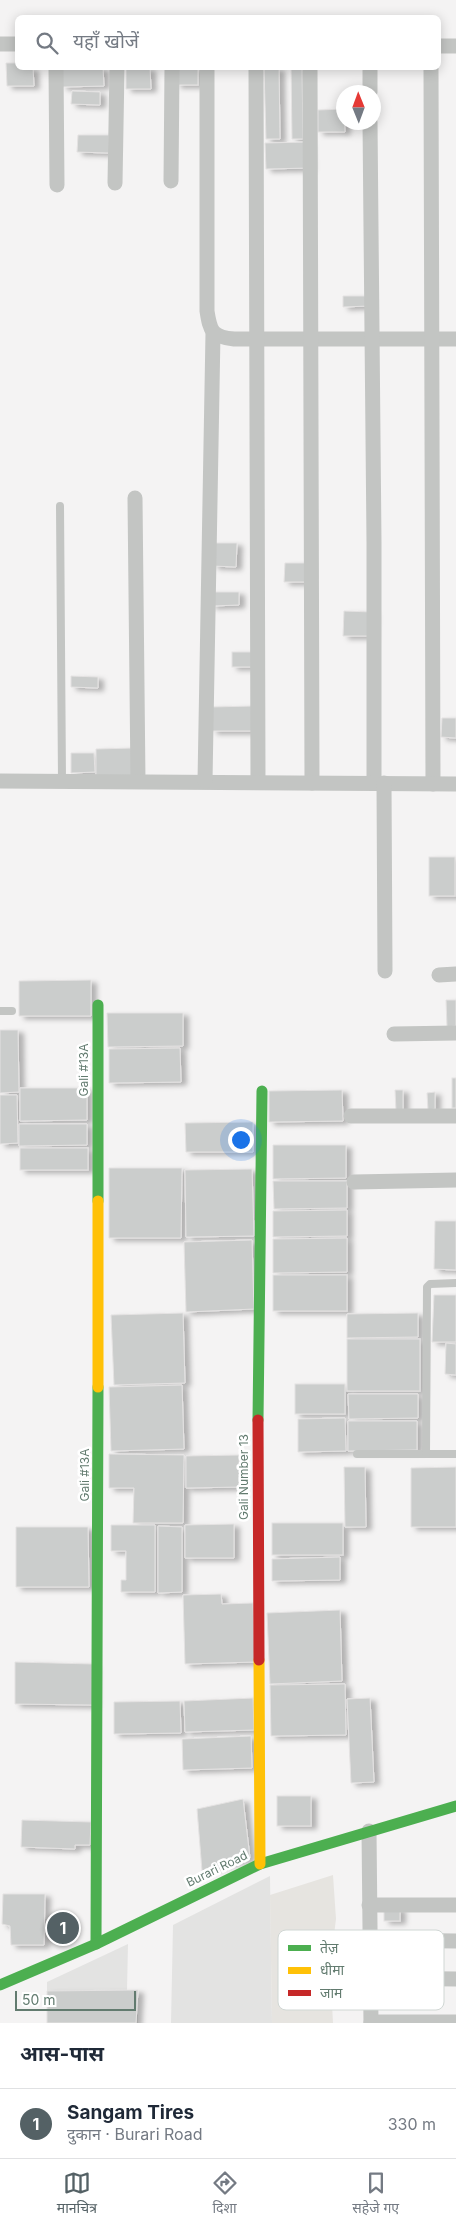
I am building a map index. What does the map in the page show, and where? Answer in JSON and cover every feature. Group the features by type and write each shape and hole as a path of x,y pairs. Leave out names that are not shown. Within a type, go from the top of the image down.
{"street":[{"path":"0,44 15,44"},
{"path":"441,46 456,46"},
{"path":"56,70 56,184"},
{"path":"115,183 116,70"},
{"path":"171,182 172,70"},
{"path":"205,781 213,333 207,311 207,70"},
{"path":"256,70 258,782"},
{"path":"310,70 312,783"},
{"path":"370,70 370,85"},
{"path":"431,70 433,784"},
{"path":"370,130 379,783 385,971"},
{"path":"213,333 220,338 257,340 456,340"},
{"path":"136,498 138,781"},
{"path":"0,781 456,784"},
{"path":"439,974 456,974"},
{"name":"Gali #13A","path":"96,1944 98,1005"},
{"path":"394,1034 456,1033"},
{"name":"Gali Number 13","path":"260,1864 258,1422 262,1091"},
{"path":"351,1116 456,1116"},
{"path":"354,1182 456,1180"},
{"name":"Burari Road","path":"0,1985 96,1944 260,1864 456,1806"},
{"path":"369,1831 370,1930"},
{"path":"369,1905 456,1905"},
{"path":"371,2022 456,2022"}],"lane":[{"path":"60,506 62,781"},
{"path":"0,1011 12,1011"},
{"path":"426,1454 427,1287 430,1284 456,1284"},
{"path":"357,1454 456,1454"}],"shaded area":[{"path":"333,1875 336,1919 335,1930 278,1930 278,2010 332,2010 333,2023 272,2023 270,1895"},
{"path":"270,1876 272,2023 171,2023 173,1925"},
{"path":"128,1944 127,1990 138,1990 138,2023 47,2023 47,1982"}],"building":[{"path":"6,63 15,63 15,70 33,70 34,86 7,86"},
{"path":"61,70 103,70 104,86 62,87"},
{"path":"126,70 150,70 151,89 126,89"},
{"path":"176,70 198,70 198,85 176,85"},
{"path":"264,70 279,70 280,139 266,139"},
{"path":"291,70 302,70 303,139 292,139"},
{"path":"72,91 100,92 100,105 71,104"},
{"path":"336,109 336,130 345,130 345,132 318,132 318,110"},
{"path":"78,135 109,135 109,153 77,152"},
{"path":"308,142 309,168 266,169 265,143"},
{"path":"343,296 368,296 368,306 343,307"},
{"path":"214,543 237,543 236,567 213,566"},
{"path":"285,563 307,563 306,582 284,582"},
{"path":"211,592 239,592 239,605 211,606"},
{"path":"344,611 372,612 371,636 343,636"},
{"path":"232,652 252,652 252,667 232,667"},
{"path":"71,676 98,677 98,688 71,687"},
{"path":"252,706 252,731 212,731 211,707"},
{"path":"442,718 456,718 456,738 441,737"},
{"path":"132,748 133,776 96,776 96,749"},
{"path":"71,753 94,753 95,772 71,773"},
{"path":"429,857 455,857 455,896 429,896"},
{"path":"91,980 91,1016 19,1016 19,981"},
{"path":"446,1000 456,1000 456,1026 447,1027"},
{"path":"107,1013 183,1013 183,1046 108,1047"},
{"path":"0,1030 18,1030 19,1092 0,1093"},
{"path":"180,1048 181,1082 109,1083 109,1049"},
{"path":"452,1078 456,1078 456,1108 452,1108"},
{"path":"20,1088 87,1088 87,1120 20,1121"},
{"path":"342,1090 343,1121 269,1122 269,1091"},
{"path":"395,1090 403,1090 403,1111 396,1111"},
{"path":"435,1092 435,1109 428,1110 427,1093"},
{"path":"0,1095 17,1095 18,1143 0,1144"},
{"path":"253,1122 253,1152 186,1152 185,1123"},
{"path":"19,1124 87,1124 87,1145 19,1146"},
{"path":"273,1145 346,1145 346,1178 273,1179"},
{"path":"20,1148 88,1148 88,1170 20,1170"},
{"path":"109,1168 182,1168 181,1238 109,1238"},
{"path":"252,1169 254,1236 186,1237 185,1170"},
{"path":"273,1181 347,1181 347,1208 274,1209"},
{"path":"347,1210 347,1236 273,1237 273,1211"},
{"path":"435,1221 456,1221 456,1270 434,1269"},
{"path":"347,1238 347,1272 273,1273 273,1239"},
{"path":"252,1240 254,1309 186,1312 184,1242"},
{"path":"273,1275 347,1275 347,1311 273,1311"},
{"path":"434,1295 456,1295 456,1342 432,1342"},
{"path":"183,1313 185,1383 114,1385 111,1315"},
{"path":"418,1313 418,1337 347,1338 347,1314"},
{"path":"347,1339 420,1339 420,1391 347,1391"},
{"path":"446,1343 456,1344 456,1375 445,1374"},
{"path":"295,1384 345,1384 345,1414 295,1414"},
{"path":"182,1385 184,1449 111,1451 109,1387"},
{"path":"348,1394 418,1394 418,1418 349,1419"},
{"path":"345,1418 346,1451 298,1452 298,1419"},
{"path":"348,1421 417,1421 417,1450 348,1451"},
{"path":"109,1454 184,1455 183,1523 133,1523 134,1488 109,1488"},
{"path":"239,1455 240,1487 186,1488 186,1456"},
{"path":"344,1467 365,1467 366,1527 345,1527"},
{"path":"456,1467 456,1527 411,1527 411,1468"},
{"path":"272,1523 343,1523 343,1555 272,1555"},
{"path":"234,1524 234,1558 185,1558 185,1525"},
{"path":"111,1525 155,1525 155,1592 121,1592 121,1580 126,1580 126,1551 111,1551"},
{"path":"158,1526 182,1527 182,1592 158,1593"},
{"path":"16,1527 88,1527 89,1587 16,1587"},
{"path":"340,1557 340,1580 272,1581 272,1559"},
{"path":"221,1594 222,1604 253,1603 255,1662 185,1664 183,1595"},
{"path":"340,1610 342,1681 270,1684 267,1613"},
{"path":"15,1662 93,1664 93,1705 15,1704"},
{"path":"345,1684 346,1735 271,1736 270,1685"},
{"path":"253,1698 254,1730 185,1732 184,1701"},
{"path":"370,1698 374,1782 351,1783 347,1699"},
{"path":"180,1701 181,1733 114,1734 114,1702"},
{"path":"251,1736 252,1768 183,1770 182,1739"},
{"path":"277,1796 311,1796 311,1826 277,1826"},
{"path":"243,1799 250,1858 202,1871 197,1809"},
{"path":"22,1820 91,1822 90,1845 75,1845 75,1849 21,1847"},
{"path":"3,1894 45,1894 44,1945 11,1945 10,1926 2,1924"},
{"path":"384,1908 400,1908 400,1921 384,1921"},
{"path":"138,1990 136,2023 47,2023 47,1991"}],"traffic: fast":[{"path":"98,1005 98,1201"},
{"path":"258,1420 262,1091"},
{"path":"96,1944 98,1387"},
{"path":"0,1985 96,1944 260,1864 456,1806"}],"traffic: slow":[{"path":"98,1201 98,1387"},
{"path":"259,1660 260,1864"}],"traffic: jam":[{"path":"258,1420 259,1660"}],"place":[{"name":"Sangam Tires","path":"63,1928"}]}
